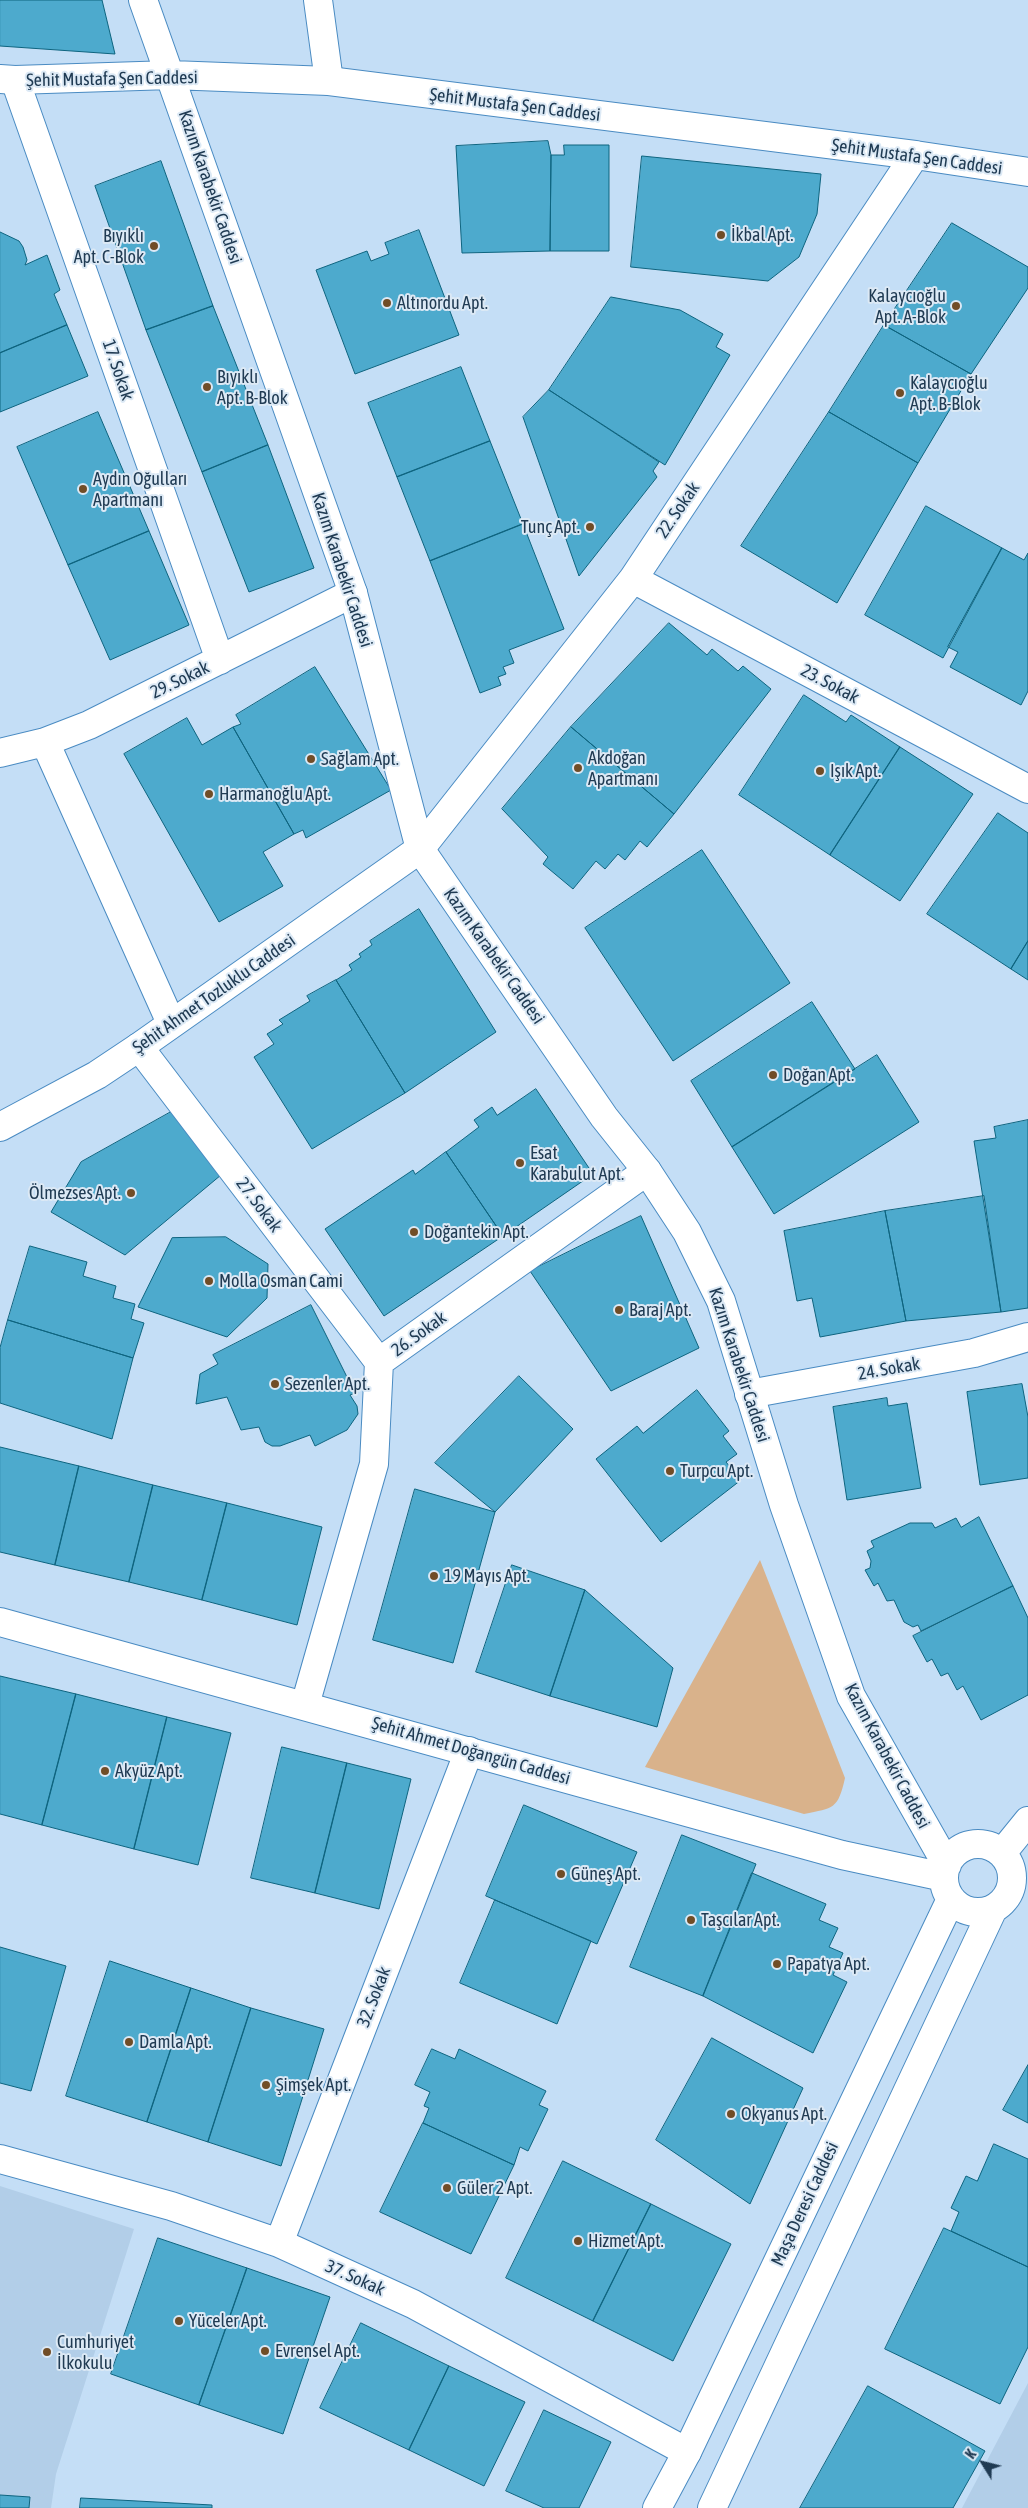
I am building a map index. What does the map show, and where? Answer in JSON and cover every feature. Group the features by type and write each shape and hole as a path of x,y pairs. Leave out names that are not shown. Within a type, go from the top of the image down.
{"street":[{"name":"Kazım Karabekir Caddesi","path":"143,0 354,593 420,849 604,1117 647,1171 687,1232 721,1301 784,1504 851,1696 947,1880"},
{"path":"318,0 329,81"},
{"name":"Şehit Mustafa Şen Caddesi","path":"8,80 171,75 329,81 1028,172"},
{"name":"17. Sokak","path":"8,80 220,660"},
{"name":"22. Sokak","path":"420,849 633,579 915,156"},
{"name":"23. Sokak","path":"633,579 1028,789"},
{"name":"29. Sokak","path":"0,753 45,742 89,725 354,593"},
{"path":"45,742 171,1023"},
{"name":"Şehit Ahmet Tozluklu Caddesi","path":"0,1127 97,1075 420,849"},
{"name":"27. Sokak","path":"139,1047 379,1362"},
{"name":"26. Sokak","path":"304,1705 374,1464 379,1362 647,1171"},
{"name":"24. Sokak","path":"749,1394 974,1353 1028,1337"},
{"name":"Şehit Ahmet Doğangün Caddesi","path":"0,1622 842,1855 947,1880"},
{"name":"32. Sokak","path":"279,2243 469,1751"},
{"path":"1002,1852 1028,1821"},
{"path":"982,1843 1002,1852 1012,1872 1013,1883 1003,1903 993,1909 970,1912 959,1907 947,1880 952,1855 960,1848 982,1843"},
{"name":"Maşa Deresi Caddesi","path":"657,2508 687,2452 947,1880"},
{"path":"712,2508 993,1909"},
{"name":"37. Sokak","path":"0,2159 171,2206 279,2243 413,2304 687,2452"}],"shaded area":[{"path":"760,1560 845,1778 840,1796 833,1805 822,1810 804,1814 645,1767"},
{"name":"Cumhuriyet İlkokulu","path":"0,2186 134,2229 56,2474 51,2508 0,2508"},
{"path":"1028,2383 1028,2508 962,2508"}],"building":[{"path":"0,0 102,0 115,54 0,46"},
{"path":"548,141 551,155 550,251 462,253 456,146"},
{"path":"564,145 609,145 609,251 550,251 551,155 564,155"},
{"name":"İkbal Apt.","path":"642,156 821,174 817,214 799,257 768,281 631,267"},
{"name":"Bıyıklı Apt. C-Blok","path":"161,161 213,306 146,330 95,186"},
{"name":"Kalaycıoğlu Apt. A-Blok","path":"952,223 1028,267 1028,288 971,374 884,325"},
{"name":"Altınordu Apt.","path":"419,230 459,335 355,374 316,270 367,251 371,261 389,254 385,243"},
{"path":"0,232 19,241 27,260 25,265 47,255 60,290 54,294 67,325 0,353"},
{"path":"611,297 680,310 723,334 716,347 730,355 665,465 549,390"},
{"name":"Bıyıklı Apt. B-Blok","path":"213,306 268,445 202,472 146,330"},
{"path":"67,325 88,376 0,412 0,353"},
{"name":"Kalaycıoğlu Apt. B-Blok","path":"884,325 971,374 918,463 829,412"},
{"path":"461,367 490,441 397,477 368,403"},
{"name":"Tunç Apt.","path":"549,390 659,462 653,471 657,477 579,576 523,417"},
{"name":"Aydın Oğulları Apartmanı","path":"98,412 149,531 68,565 17,447"},
{"path":"829,412 918,463 837,603 741,546"},
{"path":"490,441 523,524 430,561 397,477"},
{"path":"268,445 314,568 249,592 202,472"},
{"path":"926,506 1002,548 943,658 865,615"},
{"path":"523,524 564,629 509,650 514,663 503,667 506,674 498,677 501,685 480,693 430,561"},
{"path":"149,531 189,625 110,660 68,565"},
{"path":"1002,548 1024,560 1028,553 1028,691 1021,705 950,667 958,652 948,647"},
{"path":"669,623 707,655 712,649 738,671 743,666 771,689 674,814 571,727"},
{"name":"Sağlam Apt.","path":"315,667 391,790 306,838 303,830 294,834 233,727 241,724 236,715"},
{"name":"Işık Apt.","path":"804,695 846,722 851,715 900,747 830,855 739,795"},
{"name":"Harmanoğlu Apt.","path":"187,718 202,745 233,727 294,834 263,852 283,886 219,922 124,754"},
{"name":"Akdoğan Apartmanı","path":"571,727 674,814 647,847 640,841 625,860 618,854 605,869 596,861 573,889 543,864 548,857 502,809"},
{"path":"900,747 973,794 900,901 830,855"},
{"path":"998,813 1028,833 1028,941 1011,969 927,914"},
{"path":"702,850 790,983 673,1061 585,928"},
{"path":"419,909 496,1032 405,1093 336,980 352,970 349,965 361,957 359,954 372,945 370,941"},
{"path":"1028,941 1028,980 1011,969"},
{"path":"336,980 405,1093 312,1149 254,1057 274,1044 267,1034 283,1024 279,1020 310,1001 307,996"},
{"name":"Doğan Apt.","path":"812,1002 855,1069 732,1147 691,1081"},
{"path":"877,1055 919,1122 774,1214 732,1147"},
{"name":"Esat Karabulut Apt.","path":"536,1089 593,1174 503,1236 446,1152 479,1127 474,1120 492,1107 497,1115"},
{"name":"Ölmezses Apt.","path":"171,1112 221,1175 125,1255 51,1212 81,1162"},
{"path":"1028,1120 1028,1308 1001,1312 974,1141 996,1138 994,1127"},
{"name":"Doğantekin Apt.","path":"446,1152 503,1236 384,1316 325,1229 413,1170 415,1174"},
{"path":"984,1196 1001,1312 906,1321 885,1211"},
{"path":"885,1211 906,1321 820,1337 812,1298 797,1301 784,1231"},
{"name":"Baraj Apt.","path":"641,1216 699,1348 611,1391 530,1271"},
{"name":"Molla Osman Cami","path":"226,1237 268,1264 267,1298 227,1337 138,1307 172,1238"},
{"path":"30,1246 87,1262 83,1276 116,1286 113,1298 135,1304 131,1319 144,1323 133,1358 8,1320"},
{"name":"Sezenler Apt.","path":"311,1305 355,1393 350,1395 357,1406 358,1414 347,1430 315,1446 310,1435 280,1446 272,1446 265,1442 259,1427 241,1430 227,1397 196,1404 200,1374 218,1364 213,1355"},
{"path":"8,1320 133,1358 112,1439 0,1403 0,1348"},
{"path":"519,1376 573,1429 495,1512 435,1463"},
{"path":"1022,1384 1028,1417 1028,1478 980,1485 967,1392"},
{"name":"Turpcu Apt.","path":"697,1390 729,1431 723,1436 737,1454 726,1462 741,1480 661,1542 596,1459 637,1426 643,1433"},
{"path":"887,1398 888,1406 907,1403 921,1488 847,1500 833,1407"},
{"path":"0,1447 79,1466 55,1565 0,1552"},
{"path":"79,1466 153,1485 129,1582 55,1565"},
{"path":"153,1485 227,1503 202,1600 129,1582"},
{"name":"19 Mayıs Apt.","path":"415,1489 495,1512 453,1663 373,1640"},
{"path":"227,1503 322,1527 297,1625 202,1600"},
{"path":"979,1517 1013,1586 921,1631 918,1625 913,1627 904,1622 894,1600 887,1601 878,1583 874,1586 865,1570 870,1568 871,1561 867,1551 874,1547 871,1541 910,1523 932,1523 935,1528 956,1518 961,1527"},
{"path":"512,1565 585,1590 550,1696 476,1672"},
{"path":"1013,1586 1028,1618 1028,1695 981,1720 963,1686 957,1690 948,1673 941,1676 932,1659 927,1662 913,1636"},
{"path":"585,1590 673,1668 657,1727 550,1696"},
{"path":"0,1676 76,1694 42,1825 0,1814"},
{"name":"Akyüz Apt.","path":"76,1694 167,1717 134,1849 42,1825"},
{"path":"167,1717 231,1733 198,1865 134,1849"},
{"path":"282,1747 347,1763 315,1893 251,1878"},
{"path":"347,1763 411,1779 379,1909 315,1893"},
{"name":"Güneş Apt.","path":"524,1805 637,1852 597,1944 486,1896"},
{"name":"Taşcılar Apt.","path":"682,1835 756,1864 703,1996 630,1967"},
{"name":"Papatya Apt.","path":"752,1873 826,1904 819,1920 838,1928 829,1947 843,1953 833,1975 847,1982 813,2053 703,1996"},
{"path":"495,1900 591,1941 557,2024 460,1983"},
{"path":"0,1947 66,1966 31,2091 0,2083"},
{"name":"Damla Apt.","path":"110,1961 191,1988 147,2122 66,2096"},
{"path":"191,1988 251,2008 208,2142 147,2122"},
{"name":"Şimşek Apt.","path":"251,2008 324,2029 281,2166 208,2142"},
{"name":"Okyanus Apt.","path":"712,2038 803,2088 750,2204 656,2140"},
{"path":"432,2049 455,2059 459,2049 546,2091 539,2105 548,2109 528,2151 520,2147 514,2165 423,2123 429,2108 424,2106 430,2092 415,2085"},
{"path":"1028,2065 1028,2123 1003,2110"},
{"name":"Güler 2 Apt.","path":"423,2123 514,2165 471,2254 380,2212"},
{"path":"994,2144 1028,2159 1028,2267 951,2231 959,2212 951,2208 966,2176 977,2181"},
{"name":"Hizmet Apt.","path":"563,2161 651,2204 593,2321 506,2278"},
{"path":"651,2204 731,2244 673,2361 593,2321"},
{"path":"944,2228 1028,2267 1028,2347 1000,2404 885,2349"},
{"name":"Yüceler Apt.","path":"158,2238 247,2268 199,2405 111,2374"},
{"name":"Evrensel Apt.","path":"247,2268 330,2297 283,2434 199,2405"},
{"path":"361,2323 449,2366 409,2450 320,2408"},
{"path":"449,2366 525,2402 484,2486 409,2450"},
{"path":"868,2386 985,2451 953,2508 800,2508"},
{"path":"544,2410 611,2442 579,2508 544,2508 506,2491"},
{"path":"0,2495 30,2497 29,2508 0,2508"},
{"path":"81,2498 212,2505 212,2508 80,2508"}],"place":[{"name":"İkbal Apt.","path":"721,235"},
{"name":"Bıyıklı Apt. C-Blok","path":"154,246"},
{"name":"Altınordu Apt.","path":"387,303"},
{"name":"Kalaycıoğlu Apt. A-Blok","path":"956,306"},
{"name":"Bıyıklı Apt. B-Blok","path":"207,387"},
{"name":"Kalaycıoğlu Apt. B-Blok","path":"900,393"},
{"name":"Aydın Oğulları Apartmanı","path":"83,489"},
{"name":"Tunç Apt.","path":"590,527"},
{"name":"Sağlam Apt.","path":"311,759"},
{"name":"Akdoğan Apartmanı","path":"578,768"},
{"name":"Işık Apt.","path":"820,771"},
{"name":"Harmanoğlu Apt.","path":"209,794"},
{"name":"Doğan Apt.","path":"773,1075"},
{"name":"Esat Karabulut Apt.","path":"520,1163"},
{"name":"Ölmezses Apt.","path":"131,1193"},
{"name":"Doğantekin Apt.","path":"414,1232"},
{"name":"Molla Osman Cami","path":"209,1281"},
{"name":"Baraj Apt.","path":"619,1310"},
{"name":"Sezenler Apt.","path":"275,1384"},
{"name":"Turpcu Apt.","path":"670,1471"},
{"name":"19 Mayıs Apt.","path":"434,1576"},
{"name":"Akyüz Apt.","path":"105,1771"},
{"name":"Güneş Apt.","path":"561,1874"},
{"name":"Taşcılar Apt.","path":"691,1920"},
{"name":"Papatya Apt.","path":"777,1964"},
{"name":"Damla Apt.","path":"129,2042"},
{"name":"Şimşek Apt.","path":"266,2085"},
{"name":"Okyanus Apt.","path":"731,2114"},
{"name":"Güler 2 Apt.","path":"447,2188"},
{"name":"Hizmet Apt.","path":"578,2241"},
{"name":"Yüceler Apt.","path":"179,2321"},
{"name":"Evrensel Apt.","path":"265,2351"},
{"name":"Cumhuriyet İlkokulu","path":"47,2352"}]}
